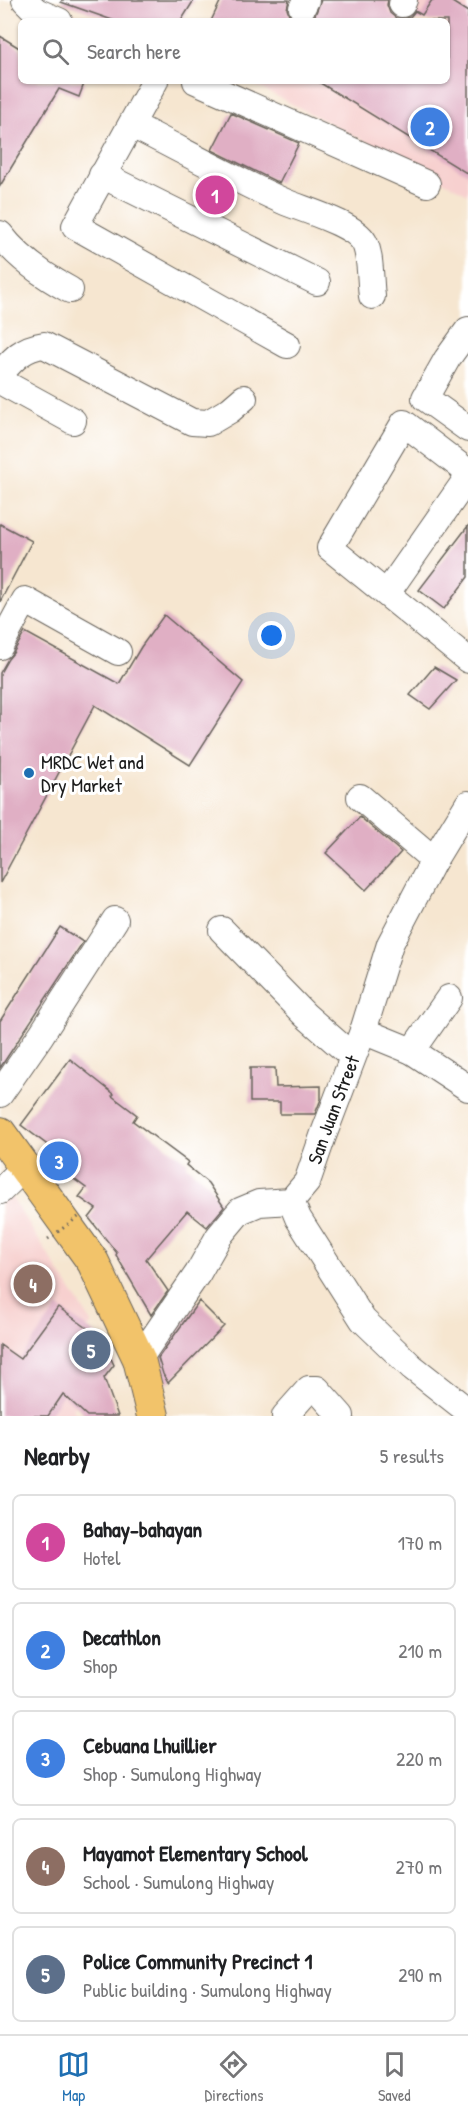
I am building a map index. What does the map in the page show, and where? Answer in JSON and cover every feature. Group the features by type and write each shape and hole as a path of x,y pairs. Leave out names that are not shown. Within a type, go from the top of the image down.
{"main road":[{"path":"0,1133 93,1262 139,1359 153,1416"}],"street":[{"path":"25,0 36,11 52,18"},
{"path":"152,84 75,226 287,345"},
{"path":"203,84 427,184"},
{"path":"132,125 283,201 348,228 364,242 372,296"},
{"path":"102,175 317,282"},
{"path":"0,234 10,247 47,277 70,290"},
{"path":"468,330 447,359 425,398 468,429"},
{"path":"0,374 17,354 44,345 192,422 208,423 244,399"},
{"path":"0,381 73,421"},
{"path":"387,593 468,474 404,423 330,548 468,660"},
{"path":"0,646 25,600 118,652"},
{"path":"360,797 434,860"},
{"name":"San Juan Street","path":"291,1201 307,1182 363,1031 390,944 434,860 468,804"},
{"path":"0,1094 42,1035 115,920"},
{"path":"222,930 305,1015 352,1056"},
{"path":"412,1051 449,998"},
{"path":"363,1031 412,1051 468,1088"},
{"path":"0,1191 24,1168"},
{"path":"139,1359 198,1273 219,1236 240,1211 259,1203 291,1201 298,1218 363,1320 412,1367 468,1411"},
{"path":"285,1416 309,1389 313,1388 317,1389 341,1416"}],"path":[{"path":"48,1239 81,1215"}],"shaded area":[{"path":"287,0 468,0 468,194 253,84 450,84 450,18 278,18"},
{"path":"1,1181 92,1323 56,1371 82,1396 73,1410 80,1416 0,1416"}],"building":[{"path":"62,0 194,0 183,18 106,18 61,2"},
{"path":"221,0 289,0 287,9 291,18 212,18"},
{"path":"321,0 388,0 390,13 396,18 312,18"},
{"path":"432,0 449,0 468,12 468,174 322,84 450,84 450,18 406,18 415,11 422,15"},
{"path":"0,36 18,47 18,84 84,84 79,97 59,89 0,186"},
{"path":"231,113 299,143 279,183 212,150"},
{"path":"0,524 32,541 0,602"},
{"path":"468,526 468,577 444,609 419,590"},
{"path":"164,615 243,682 190,765 95,705 0,883 0,673 8,659 25,632 119,684"},
{"path":"434,667 456,680 430,709 410,695"},
{"path":"360,817 401,852 366,890 326,853"},
{"path":"60,927 83,942 0,1068 0,1021"},
{"path":"70,1059 137,1115 133,1121 188,1162 186,1165 208,1183 224,1207 207,1227 187,1211 146,1259 168,1291 151,1315 116,1255 117,1253 89,1218 96,1209 79,1197 86,1188 51,1162 58,1153 21,1125"},
{"path":"250,1068 275,1068 276,1087 321,1086 321,1099 315,1114 280,1114 280,1102 250,1102"},
{"path":"199,1301 224,1326 168,1383 158,1358"},
{"path":"58,1307 101,1338 114,1365 104,1378 118,1416 87,1416 63,1394 48,1416 0,1416 0,1345 20,1359"}],"place":[{"name":"Decathlon","path":"430,127"},
{"name":"Bahay-bahayan","path":"215,195"},
{"name":"MRDC Wet and Dry Market","path":"29,773"},
{"name":"Cebuana Lhuillier","path":"59,1161"},
{"name":"Mayamot Elementary School","path":"33,1284"},
{"name":"Police Community Precinct 1","path":"91,1350"}]}
